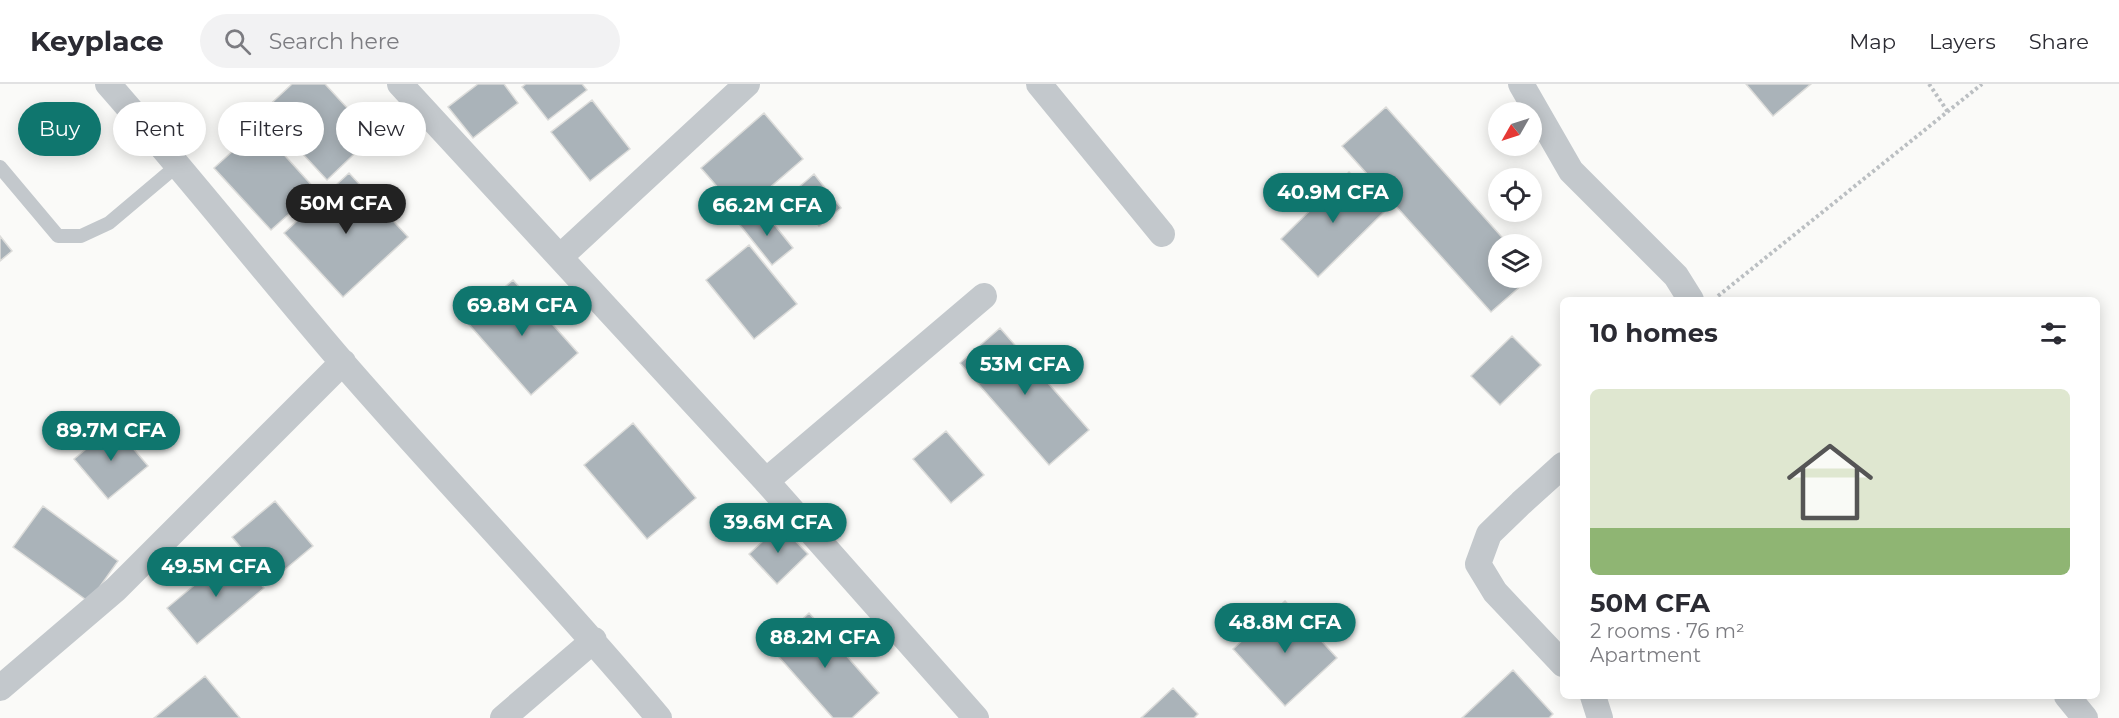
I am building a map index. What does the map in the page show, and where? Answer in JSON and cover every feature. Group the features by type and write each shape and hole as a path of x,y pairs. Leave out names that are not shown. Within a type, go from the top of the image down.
{"street":[{"path":"108,84 179,164 343,362 594,640 659,718"},
{"path":"400,84 766,481 976,718"},
{"path":"561,257 747,84"},
{"path":"1039,84 1162,234"},
{"path":"1521,84 1571,171 1676,276 1689,297"},
{"path":"766,481 984,296"},
{"path":"1,684 116,589 343,362"},
{"path":"1560,468 1489,534 1478,564 1496,592 1560,661"},
{"path":"503,718 594,640"},
{"path":"1594,699 1600,718"},
{"path":"2069,699 2085,718"}],"lane":[{"path":"0,167 58,236 81,236 109,223 179,164"}],"path":[{"path":"1929,84 1948,112"},
{"path":"1717,297 1982,84"}],"building":[{"path":"292,84 325,84 342,102 336,102 336,156 352,156 327,180 305,156 324,156 324,102 273,102"},
{"path":"478,84 504,84 518,103 473,138 448,107"},
{"path":"526,84 582,84 587,90 548,120 522,87"},
{"path":"1746,84 1811,84 1773,116"},
{"path":"592,100 630,149 590,181 551,132"},
{"path":"1386,107 1499,234 1488,234 1488,288 1519,288 1491,312 1342,146"},
{"path":"764,113 803,159 740,213 701,168"},
{"path":"227,156 285,156 316,190 271,230 214,168"},
{"path":"1349,172 1386,210 1318,277 1281,239"},
{"path":"349,173 408,237 343,297 284,233"},
{"path":"814,174 841,208 819,226 791,194"},
{"path":"761,208 793,248 772,265 740,225"},
{"path":"0,236 12,251 0,261"},
{"path":"749,245 797,304 754,339 706,280"},
{"path":"513,280 578,353 531,395 466,321"},
{"path":"1000,328 1089,430 1049,465 960,363"},
{"path":"1512,336 1541,365 1500,405 1471,376"},
{"path":"633,423 696,498 647,539 584,465"},
{"path":"114,426 148,466 108,499 74,459"},
{"path":"946,431 984,475 951,503 913,459"},
{"path":"275,501 313,546 270,582 232,537"},
{"path":"43,506 118,561 89,602 13,547"},
{"path":"780,525 808,554 777,584 749,554"},
{"path":"234,552 264,588 197,644 167,608"},
{"path":"1285,601 1337,658 1285,706 1233,649"},
{"path":"809,613 879,693 852,718 833,718 771,648"},
{"path":"1513,670 1553,714 1549,718 1462,718"},
{"path":"205,676 240,718 154,718"},
{"path":"1173,688 1198,714 1194,718 1141,718"}]}
